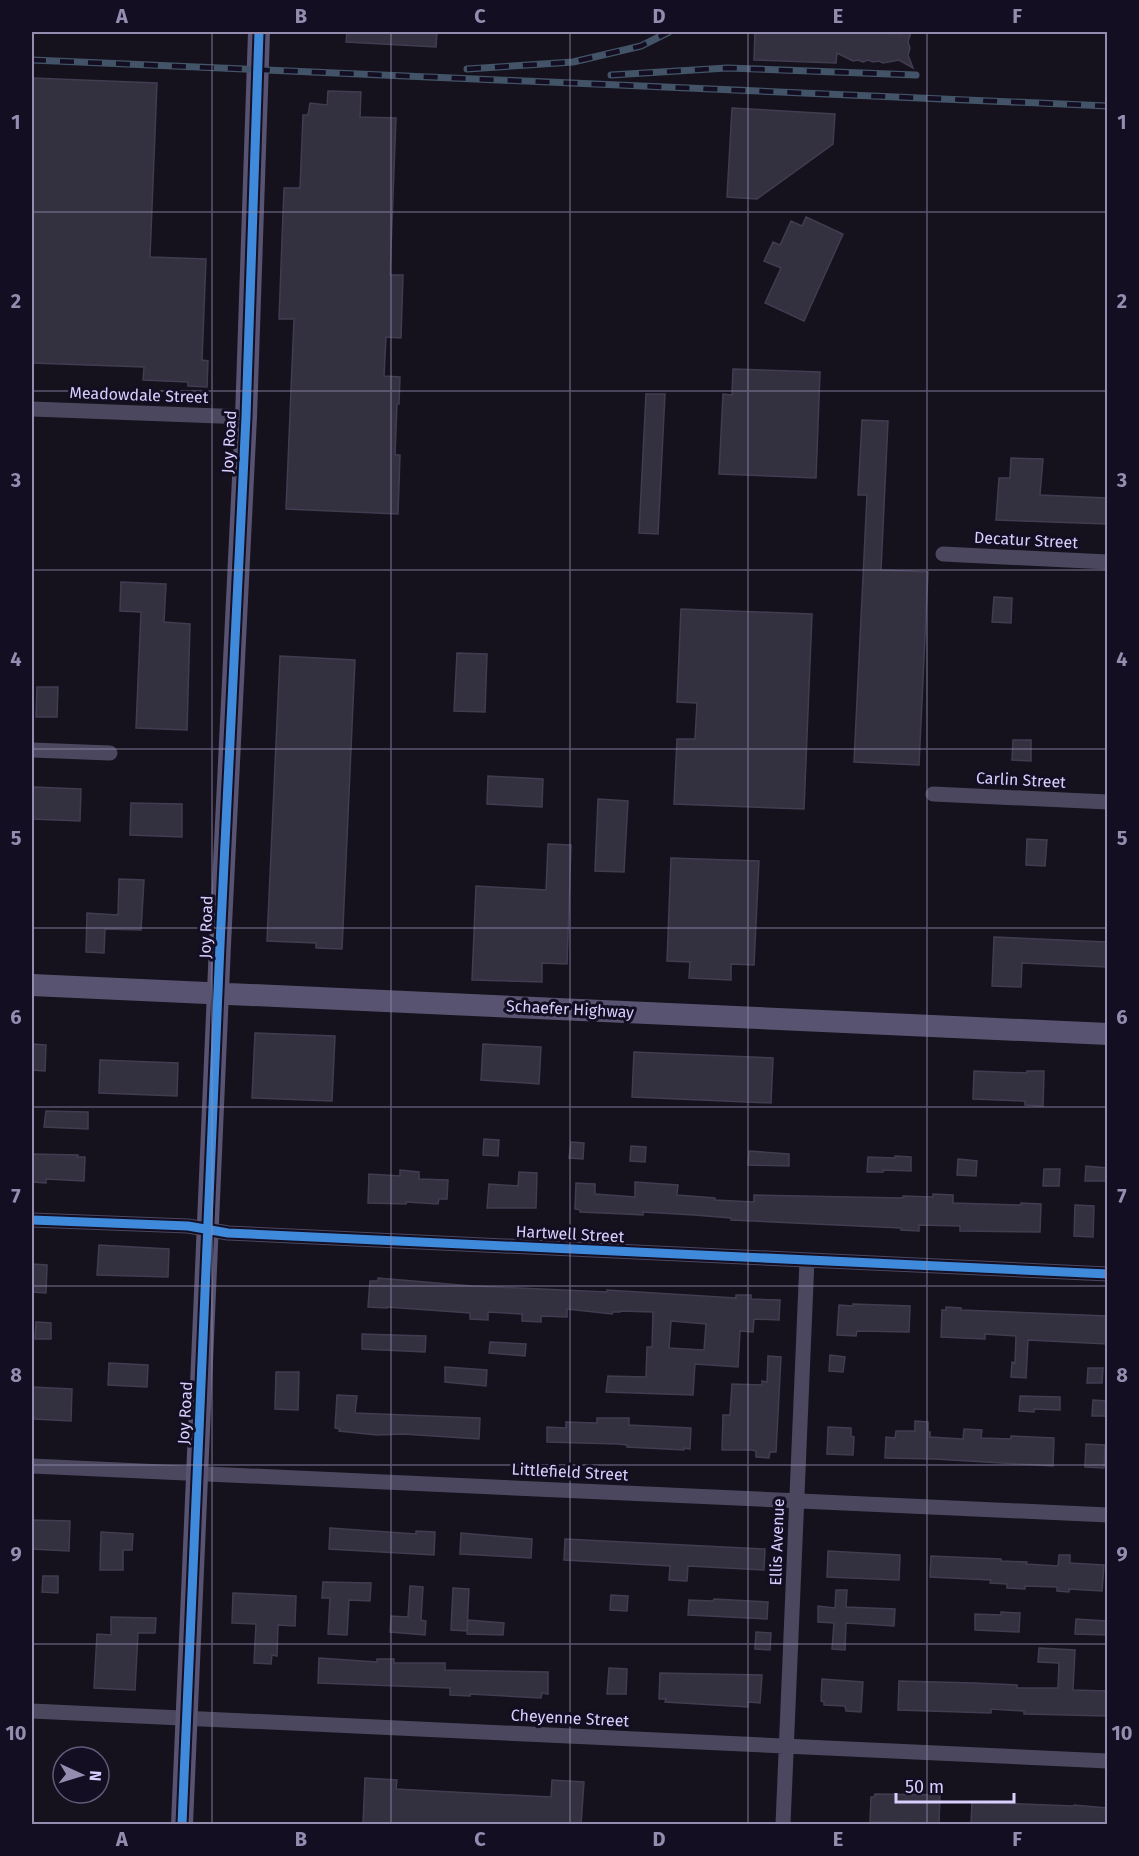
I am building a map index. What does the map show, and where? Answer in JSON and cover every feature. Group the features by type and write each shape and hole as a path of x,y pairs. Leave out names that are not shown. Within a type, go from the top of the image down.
{"street":[{"name":"Joy Road","path":"182,1824 218,992 246,417 259,32"},
{"name":"Meadowdale Street","path":"32,409 246,417"},
{"name":"Decatur Street","path":"943,554 1107,562"},
{"path":"32,750 110,753"},
{"name":"Carlin Street","path":"933,794 1107,802"},
{"name":"Schaefer Highway","path":"32,985 1107,1034"},
{"name":"Hartwell Street","path":"32,1220 188,1226 228,1233 1107,1274"},
{"name":"Ellis Avenue","path":"783,1824 807,1260"},
{"name":"Littlefield Street","path":"32,1466 1107,1515"},
{"name":"Cheyenne Street","path":"32,1711 1107,1761"}],"building":[{"path":"347,32 437,32 436,47 346,42"},
{"path":"755,32 885,32 890,34 895,32 900,34 911,32 908,55 913,68 899,60 883,63 868,60 853,61 837,53 836,63 754,60"},
{"path":"32,78 157,83 150,257 206,259 202,360 208,361 207,387 188,386 188,382 143,380 144,367 32,363"},
{"path":"328,91 361,92 360,117 396,118 390,275 403,275 401,338 386,337 384,376 400,377 395,455 400,455 398,514 286,509 294,319 279,319 284,188 300,188 303,115 308,115 310,103 327,105"},
{"path":"732,108 835,114 833,144 757,199 727,197"},
{"path":"806,217 843,234 804,321 765,303 781,268 764,261 773,242 780,245 791,221 802,226"},
{"path":"733,369 820,372 816,478 719,474 723,394 732,395"},
{"path":"646,394 665,394 658,534 639,533"},
{"path":"862,420 888,421 881,570 928,572 919,765 854,762 867,495 858,495"},
{"path":"1011,458 1043,459 1040,495 1107,498 1107,524 996,520 999,478 1010,478"},
{"path":"121,582 166,584 164,622 190,624 187,730 136,728 141,612 120,611"},
{"path":"994,597 1012,598 1011,623 992,622"},
{"path":"681,609 812,614 804,809 674,804 677,739 695,739 697,703 677,702"},
{"path":"457,653 487,654 485,712 454,711"},
{"path":"280,656 355,660 342,949 316,948 316,943 267,941"},
{"path":"37,687 58,687 57,717 36,717"},
{"path":"1013,740 1031,740 1031,761 1012,760"},
{"path":"488,776 543,779 542,807 487,804"},
{"path":"33,787 81,789 80,821 32,819"},
{"path":"598,799 628,801 624,872 595,871"},
{"path":"131,803 182,804 182,837 130,835"},
{"path":"1027,839 1047,840 1045,866 1026,865"},
{"path":"548,844 571,845 567,964 542,963 542,982 472,980 476,886 546,890"},
{"path":"671,858 759,861 754,965 731,964 731,980 689,978 690,962 667,961"},
{"path":"119,879 144,880 141,930 105,929 104,953 86,952 87,913 118,915"},
{"path":"994,937 1107,942 1107,967 1022,963 1021,987 992,986"},
{"path":"255,1033 335,1036 332,1101 252,1098"},
{"path":"32,1044 46,1045 45,1071 32,1070"},
{"path":"483,1044 541,1047 539,1084 481,1080"},
{"path":"634,1052 773,1058 771,1103 632,1097"},
{"path":"100,1060 178,1063 177,1096 99,1093"},
{"path":"974,1071 1027,1073 1027,1071 1044,1071 1043,1106 1025,1105 1025,1101 973,1099"},
{"path":"46,1111 88,1112 88,1129 44,1127"},
{"path":"484,1139 499,1140 498,1156 483,1155"},
{"path":"571,1142 584,1143 583,1159 569,1158"},
{"path":"631,1146 646,1147 645,1162 630,1161"},
{"path":"749,1151 789,1154 789,1166 748,1165"},
{"path":"32,1154 85,1157 84,1181 46,1179 46,1183 32,1182"},
{"path":"895,1156 911,1157 911,1171 867,1172 868,1157 895,1158"},
{"path":"958,1159 977,1161 976,1176 957,1175"},
{"path":"1086,1166 1107,1168 1107,1181 1085,1181"},
{"path":"1044,1169 1060,1169 1059,1186 1043,1186"},
{"path":"400,1170 419,1172 419,1179 448,1180 447,1199 439,1199 438,1204 368,1203 369,1174 400,1176"},
{"path":"519,1172 537,1173 536,1208 487,1208 489,1184 518,1186"},
{"path":"635,1182 678,1185 677,1195 715,1198 715,1200 754,1202 754,1195 903,1198 903,1196 933,1197 933,1194 953,1195 953,1203 1041,1204 1040,1232 960,1231 960,1226 919,1225 919,1231 901,1230 901,1228 731,1220 731,1218 643,1212 643,1215 580,1212 575,1209 576,1183 595,1184 595,1194 635,1197"},
{"path":"1075,1205 1094,1206 1093,1237 1074,1236"},
{"path":"99,1245 169,1249 168,1277 97,1275"},
{"path":"32,1264 47,1265 46,1293 32,1292"},
{"path":"378,1278 472,1286 607,1292 607,1290 736,1298 736,1295 751,1295 751,1299 780,1300 779,1320 754,1319 753,1332 740,1331 738,1367 695,1364 693,1395 606,1392 608,1376 646,1377 647,1347 652,1347 653,1312 620,1311 612,1314 567,1309 567,1317 541,1316 541,1322 522,1321 522,1314 488,1312 488,1320 470,1319 470,1313 368,1307 370,1281 378,1281","holes":["671,1321 706,1324 704,1350 669,1348"]},
{"path":"853,1304 910,1306 909,1332 857,1331 856,1336 837,1335 839,1305 853,1306"},
{"path":"946,1307 961,1308 961,1310 1107,1316 1107,1344 1028,1340 1026,1378 1011,1377 1012,1362 1015,1363 1016,1336 985,1334 985,1339 941,1337 942,1310 946,1310"},
{"path":"36,1322 51,1323 51,1339 35,1339"},
{"path":"362,1334 426,1336 425,1352 362,1349"},
{"path":"490,1342 526,1344 525,1356 489,1353"},
{"path":"830,1355 845,1357 843,1372 829,1371"},
{"path":"768,1356 781,1357 776,1452 770,1452 769,1458 756,1457 756,1451 751,1450 722,1450 723,1415 730,1415 732,1384 762,1385 762,1381 767,1382"},
{"path":"109,1363 148,1365 147,1387 108,1385"},
{"path":"445,1367 487,1370 486,1386 445,1382"},
{"path":"1088,1368 1103,1368 1102,1383 1087,1383"},
{"path":"276,1372 299,1372 298,1410 275,1409"},
{"path":"32,1387 72,1389 71,1421 34,1419 32,1417"},
{"path":"337,1395 357,1396 355,1413 480,1418 479,1439 403,1434 377,1435 339,1431 340,1429 335,1428"},
{"path":"1020,1396 1060,1397 1060,1410 1019,1411"},
{"path":"1093,1400 1107,1401 1107,1416 1092,1416"},
{"path":"597,1418 629,1418 629,1425 691,1428 690,1449 547,1442 547,1427 566,1428 566,1422 597,1423"},
{"path":"915,1421 928,1422 930,1437 963,1439 964,1429 982,1430 981,1438 1011,1439 1011,1436 1054,1438 1053,1466 885,1458 886,1437 895,1438 896,1431 915,1431"},
{"path":"828,1427 851,1428 851,1436 854,1437 853,1455 827,1454"},
{"path":"1086,1444 1105,1445 1104,1468 1085,1467"},
{"path":"32,1520 70,1521 69,1551 32,1549"},
{"path":"330,1528 416,1534 416,1531 435,1532 434,1555 329,1549"},
{"path":"101,1532 133,1534 132,1550 123,1550 123,1570 100,1570"},
{"path":"461,1533 532,1539 531,1558 460,1554"},
{"path":"565,1539 765,1549 764,1570 688,1566 687,1581 669,1580 670,1566 564,1560"},
{"path":"828,1551 900,1555 899,1580 827,1577"},
{"path":"1059,1555 1070,1555 1070,1563 1104,1565 1102,1591 1069,1589 1069,1592 1057,1591 1057,1587 1007,1588 1007,1584 990,1583 991,1580 930,1577 931,1556 1001,1559 1001,1561 1058,1566"},
{"path":"43,1576 58,1576 58,1593 42,1592"},
{"path":"323,1582 371,1583 370,1601 349,1600 347,1635 328,1634 330,1598 322,1598"},
{"path":"410,1586 423,1587 421,1620 426,1621 425,1635 390,1632 391,1616 408,1617"},
{"path":"453,1588 469,1589 467,1631 451,1630"},
{"path":"836,1590 847,1590 846,1607 895,1609 894,1626 846,1623 845,1650 832,1649 834,1623 818,1622 818,1606 835,1608"},
{"path":"233,1593 296,1596 295,1626 278,1625 277,1656 272,1655 271,1664 254,1663 256,1624 232,1623"},
{"path":"611,1595 628,1596 627,1611 610,1610"},
{"path":"714,1599 768,1602 767,1619 688,1615 689,1600 713,1601"},
{"path":"1001,1612 1020,1613 1019,1632 975,1630 975,1614 1001,1615"},
{"path":"111,1617 156,1618 155,1633 138,1633 135,1690 94,1688 97,1634 111,1635"},
{"path":"1076,1619 1107,1621 1107,1635 1075,1634"},
{"path":"468,1620 504,1623 503,1635 467,1634"},
{"path":"756,1632 771,1633 770,1650 755,1649"},
{"path":"1039,1648 1075,1650 1073,1690 1107,1691 1107,1716 1024,1714 1024,1711 991,1709 991,1713 898,1710 899,1681 1017,1685 1017,1688 1058,1688 1059,1663 1038,1662"},
{"path":"319,1658 377,1662 377,1659 394,1659 394,1663 445,1663 445,1670 548,1672 548,1694 542,1693 541,1698 470,1694 470,1696 450,1695 450,1688 318,1683"},
{"path":"609,1668 627,1669 626,1694 607,1694"},
{"path":"660,1673 762,1675 760,1703 748,1702 748,1707 665,1702 666,1699 659,1699"},
{"path":"822,1679 863,1682 861,1712 846,1711 845,1706 824,1705 821,1701"},
{"path":"365,1778 397,1780 396,1789 551,1797 552,1780 584,1782 581,1824 363,1824"},
{"path":"875,1794 940,1795 939,1823 870,1822 871,1797"},
{"path":"972,1802 1107,1808 1107,1824 971,1824"}],"railway":[{"path":"467,69 573,62 641,46 669,32"},
{"path":"32,60 1108,106"},
{"path":"611,75 727,68 916,75"}],"cycle path":[{"path":"182,1824 220,945 246,417 259,32"},
{"path":"32,1220 188,1226 228,1233 1108,1274"}]}
